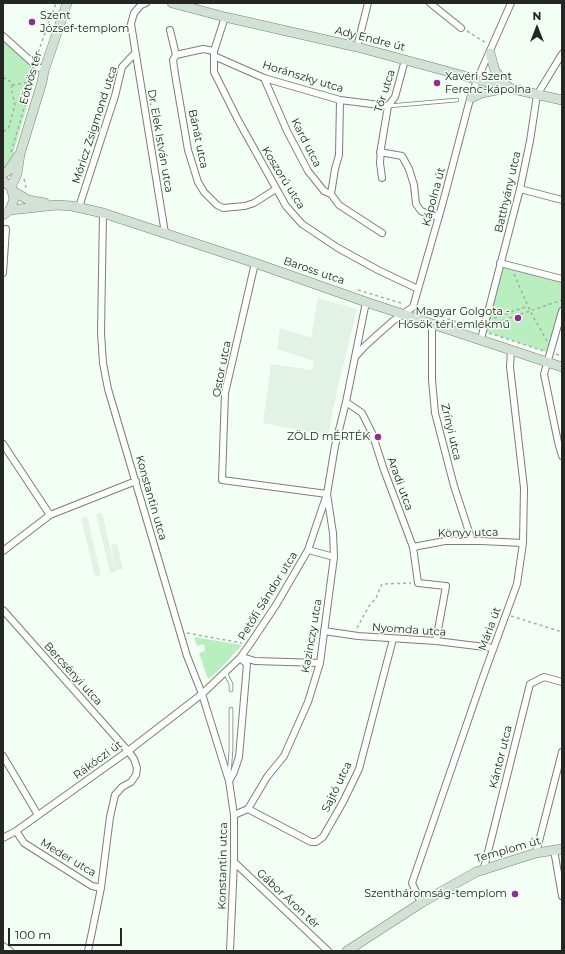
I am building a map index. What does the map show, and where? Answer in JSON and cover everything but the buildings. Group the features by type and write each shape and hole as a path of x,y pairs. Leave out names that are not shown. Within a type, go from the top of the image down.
{"street":[{"path":"135,53 130,24 134,13 141,5 146,3"},
{"name":"Ady Endre út","path":"172,3 225,17 356,47 477,80 562,100"},
{"path":"356,47 368,3"},
{"path":"430,3 461,28"},
{"name":"Kápolna út","path":"413,307 439,217 470,98 510,3"},
{"name":"Eötvös tér","path":"6,212 13,203 12,189 17,174 20,154 44,71 67,5"},
{"name":"Koszorú utca","path":"225,17 214,53 214,72 238,120 286,206 302,224 338,248 378,270 418,289"},
{"name":"Bánát utca","path":"170,30 176,55 173,60 188,150 198,182 204,192 217,205 223,208 245,206 254,203 276,189"},
{"path":"3,36 44,71"},
{"path":"176,55 203,49 214,53"},
{"path":"470,98 482,93 509,88 495,71 491,50"},
{"name":"Móricz Zsigmond utca","path":"79,207 112,105 122,68 135,53"},
{"name":"Dr. Elek István utca","path":"135,53 165,233"},
{"name":"Horánszky utca","path":"214,53 264,78 340,100 388,106"},
{"name":"Batthyány utca","path":"481,339 520,189 530,141 537,95 562,54"},
{"name":"Tőr utca","path":"382,178 380,152 388,106 395,97 405,60"},
{"name":"Kard utca","path":"264,78 287,131 308,171 324,191 331,194 339,206 382,233"},
{"path":"331,194 339,155 340,100"},
{"path":"380,152 402,156 409,169 414,185 416,204 421,210 428,214 439,217"},
{"name":"Eötvös tér","path":"3,174 9,170 20,154"},
{"name":"Baross utca","path":"3,181 28,200 79,207 103,213 562,367"},
{"path":"520,189 562,200"},
{"name":"Baross utca","path":"6,212 57,205"},
{"name":"Konstantin utca","path":"103,213 101,333 103,363 108,389 179,631 202,694 229,781 234,815 234,862 230,951"},
{"path":"3,273 6,229"},
{"name":"Ostor utca","path":"255,263 225,393 222,480 327,494"},
{"path":"500,263 562,278"},
{"name":"Petőfi Sándor utca","path":"202,694 241,657 276,605 308,550 327,494 335,446 346,402 366,302"},
{"path":"354,359 368,343 402,314 413,307"},
{"path":"562,311 560,330 547,362 544,374 562,456"},
{"name":"Zrínyi utca","path":"432,324 432,380 436,413 454,486 472,541"},
{"name":"Mária út","path":"421,903 412,884 493,648 517,584 524,543 524,488 510,368 511,350"},
{"name":"Aradi utca","path":"346,402 362,412 372,433 384,470 413,547 418,583"},
{"path":"3,444 50,515"},
{"path":"3,551 50,515 136,482"},
{"name":"Petőfi Sándor utca","path":"327,494 333,533 334,558"},
{"name":"Könyv utca","path":"413,547 445,541 524,543"},
{"path":"308,550 334,558"},
{"name":"Kazinczy utca","path":"248,809 267,777 284,756 308,702 320,663 334,558"},
{"path":"418,583 446,586 436,641"},
{"name":"Bercsényi utca","path":"3,610 134,759 137,768 136,775 131,782 122,787 116,795 110,817 101,888"},
{"name":"Nyomda utca","path":"324,631 393,639 436,641 493,648"},
{"name":"Sajtó utca","path":"248,809 311,842 316,842 323,836 343,802 359,769 393,639"},
{"path":"241,657 255,661 320,663"},
{"path":"229,781 239,757 247,664 241,657"},
{"name":"Kántor utca","path":"484,868 530,684 544,677 562,682"},
{"name":"Rákóczi út","path":"3,838 16,831 128,751 202,694"},
{"path":"536,853 562,752"},
{"path":"3,756 38,815"},
{"path":"234,815 248,809"},
{"name":"Meder utca","path":"16,831 24,843 92,886 101,888 88,951"},
{"path":"558,850 562,896"},
{"name":"Templom út","path":"347,951 421,903 484,868 536,853 558,850"},
{"name":"Gábor Áron tér","path":"234,862 328,951"},
{"path":"3,946 10,951"}],"lane":[{"path":"388,106 457,100"},
{"path":"225,672 231,684 231,690"},
{"path":"229,781 231,709"}],"path":[{"path":"9,156 35,71 34,64 56,3"},
{"path":"461,28 491,50"},
{"path":"3,78 8,79 12,85 15,105 9,127 3,132"},
{"path":"12,85 32,82"},
{"path":"510,265 528,306 552,349"},
{"path":"389,300 413,307"},
{"path":"486,323 562,300"},
{"path":"486,323 528,306"},
{"path":"354,635 369,606 376,598 382,584 418,583"},
{"path":"506,614 562,632"},
{"path":"179,631 250,644"}],"shaded area":[{"path":"318,298 357,309 337,390 328,436 263,423 271,364 312,370 314,361 277,349 280,328 311,338"},
{"path":"102,513 116,572 110,573 96,514"},
{"path":"87,516 101,575 95,577 81,518"},
{"path":"117,543 123,569 116,570 111,545"}],"green space":[{"path":"3,38 29,60 36,75 12,158 8,165 3,168"},
{"path":"500,263 562,279 562,330 557,330 550,353 484,331"},
{"path":"194,637 242,645 219,670 208,679 199,653 205,651 204,644 197,646"}],"place":[{"name":"Szent József-templom","path":"32,22"},
{"name":"Xavéri Szent Ferenc-kápolna","path":"437,83"},
{"name":"Magyar Golgota - Hősök téri emlékmű","path":"518,318"},
{"name":"ZÖLD mÉRTÉK","path":"378,437"},
{"name":"Szentháromság-templom","path":"515,894"}]}
